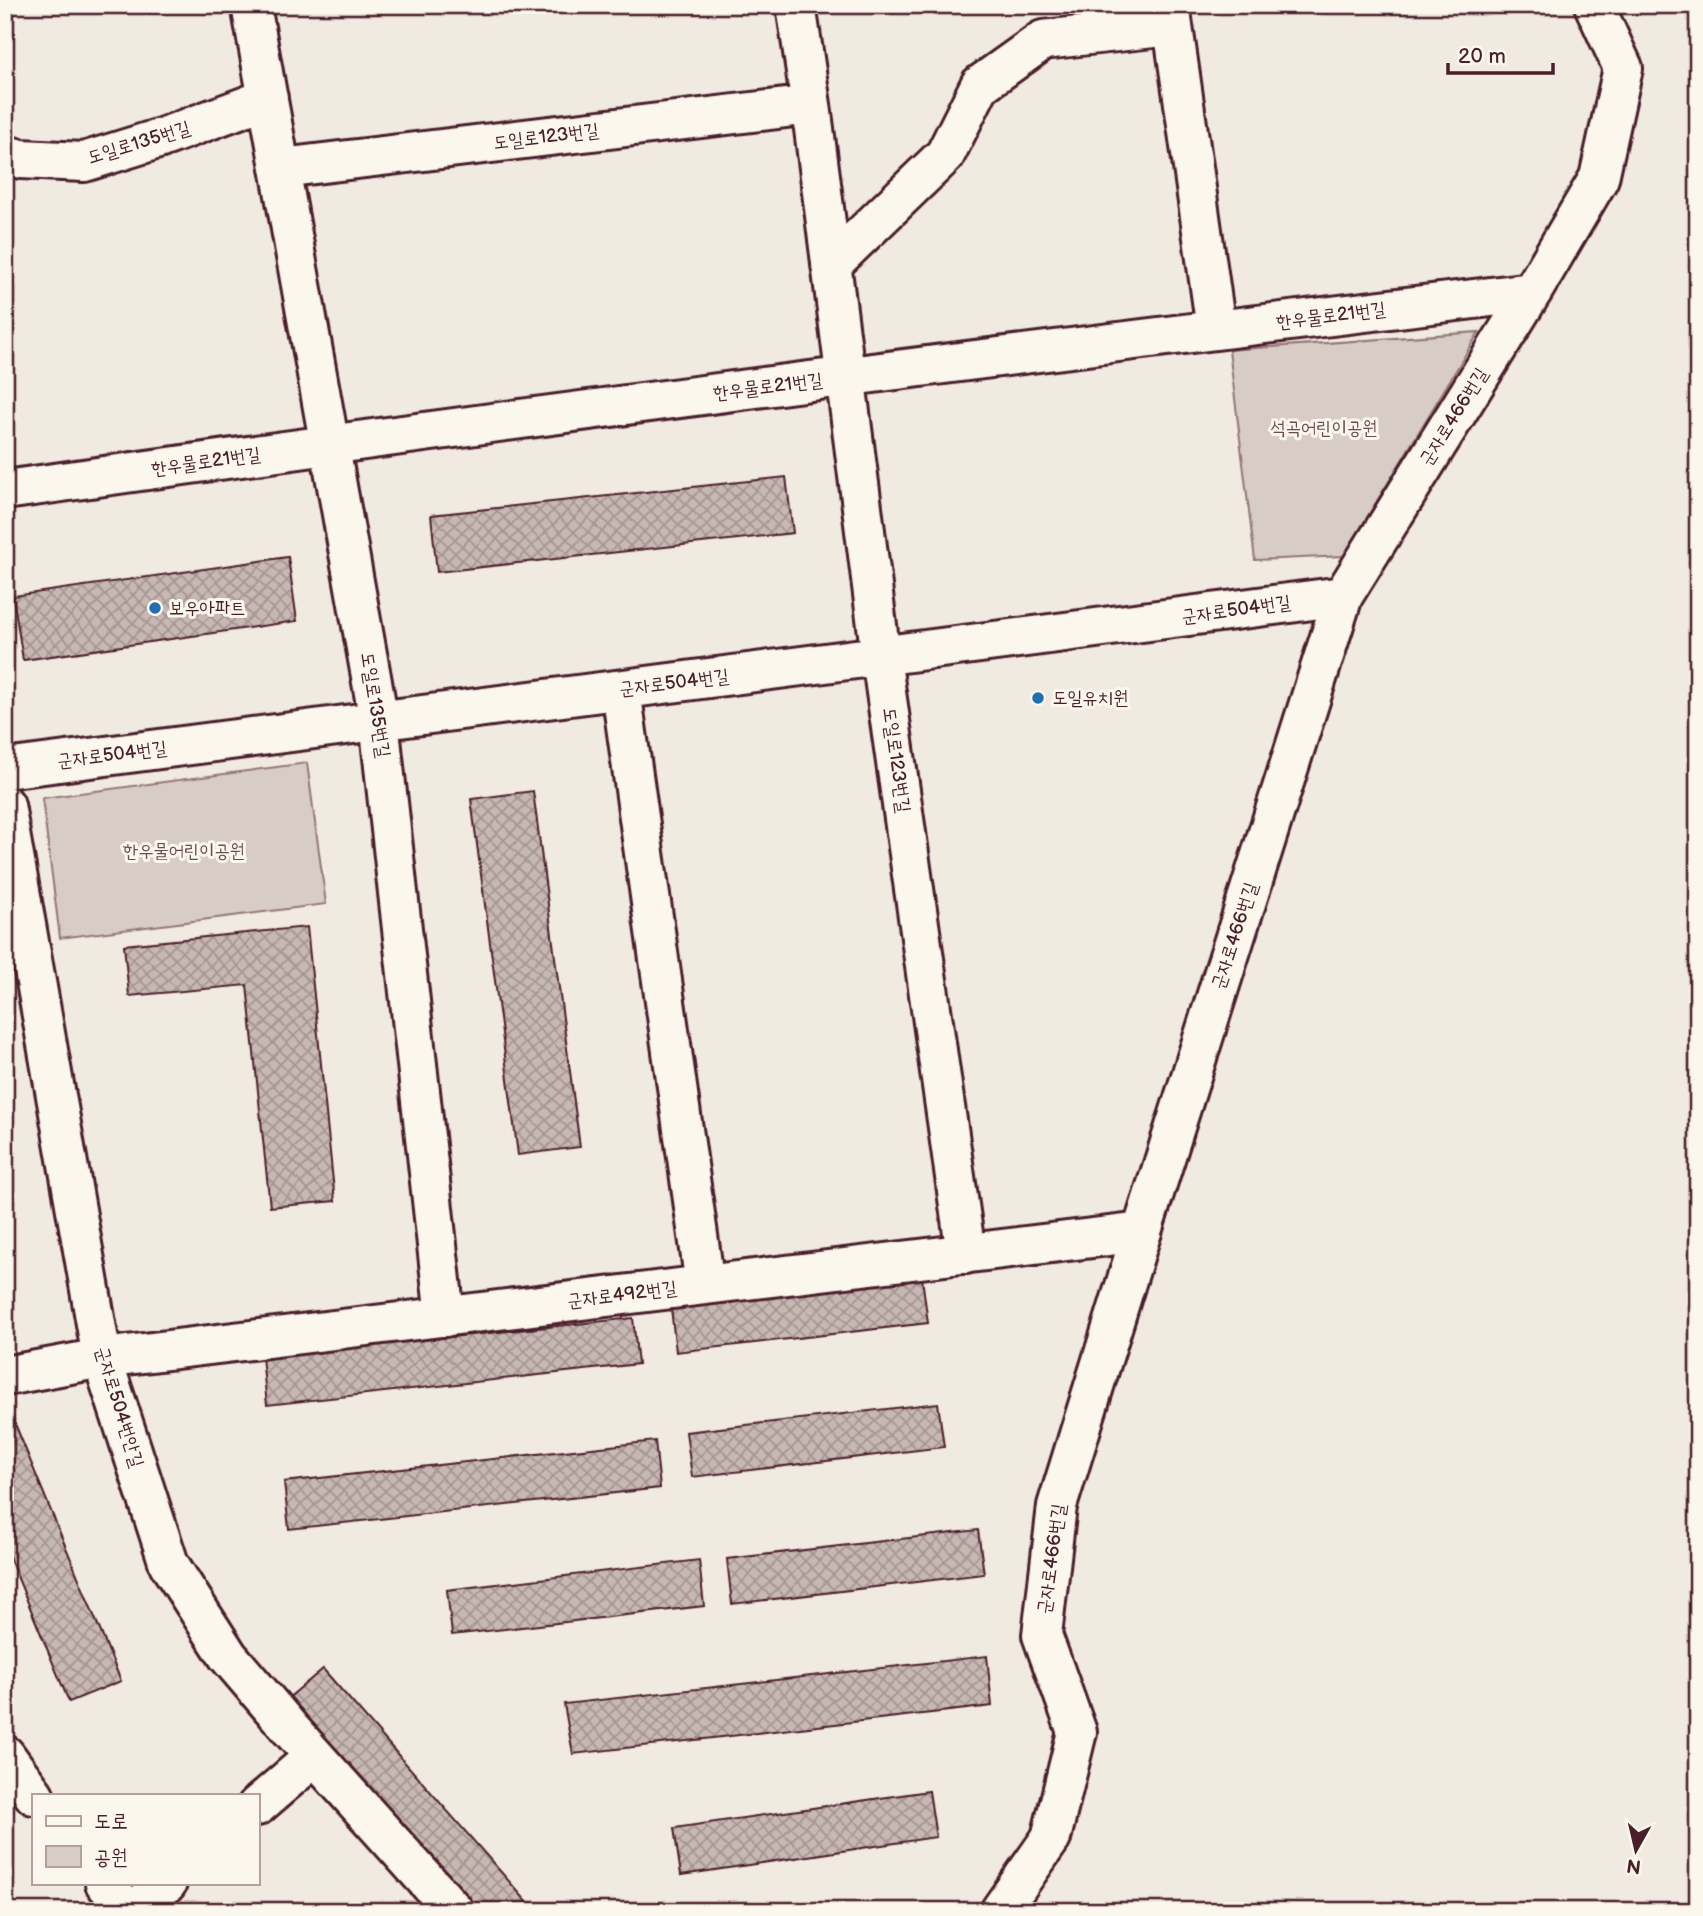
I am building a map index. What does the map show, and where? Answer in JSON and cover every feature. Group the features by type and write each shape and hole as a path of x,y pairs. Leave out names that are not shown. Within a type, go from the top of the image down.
{"street":[{"name":"도일로135번길","path":"251,5 379,721 445,1317"},
{"name":"도일로123번길","path":"796,5 881,657 966,1254"},
{"name":"군자로466번길","path":"1000,1911 1051,1838 1077,1732 1042,1635 1057,1506 1142,1232 1343,596 1600,178 1623,68 1594,5"},
{"path":"831,265 945,155 980,85 1043,40 1171,15 1216,330"},
{"name":"도일로135번길","path":"5,155 21,159 84,162 161,138 268,98"},
{"name":"도일로123번길","path":"281,168 811,106"},
{"name":"한우물로21번길","path":"5,490 845,376 1532,292"},
{"name":"군자로504번길","path":"5,769 1343,596"},
{"path":"621,690 705,1285"},
{"name":"군자로504번안길","path":"5,805 102,1358 169,1564 228,1656 454,1911"},
{"name":"군자로492번길","path":"5,1376 102,1358 1142,1232"},
{"path":"5,1755 33,1794"},
{"path":"259,1803 314,1756"},
{"path":"106,1884 128,1911"},
{"path":"134,1911 166,1884"}],"green space":[{"name":"석곡어린이공원","path":"1479,332 1344,556 1255,560 1229,350"},
{"name":"한우물어린이공원","path":"307,763 326,904 60,938 42,798"}],"building":[{"path":"786,477 793,533 437,572 431,515"},
{"name":"보우아파트","path":"288,557 297,621 23,660 13,596"},
{"path":"533,791 580,1147 518,1155 471,799"},
{"path":"307,927 335,1201 270,1207 247,985 129,996 124,945"},
{"path":"922,1278 928,1323 676,1352 671,1308"},
{"path":"633,1318 638,1364 267,1405 262,1357"},
{"path":"938,1403 944,1447 692,1477 686,1432"},
{"path":"11,1414 121,1681 69,1702 5,1547 5,1416"},
{"path":"655,1441 660,1488 289,1529 284,1482"},
{"path":"978,1530 984,1574 732,1604 727,1559"},
{"path":"699,1560 704,1606 452,1635 447,1590"},
{"path":"987,1656 992,1706 573,1754 564,1704"},
{"path":"323,1669 535,1911 473,1911 287,1699"},
{"path":"929,1791 936,1837 681,1875 674,1828"}],"place":[{"name":"보우아파트","path":"155,608"},
{"name":"도일유치원","path":"1038,698"}]}
